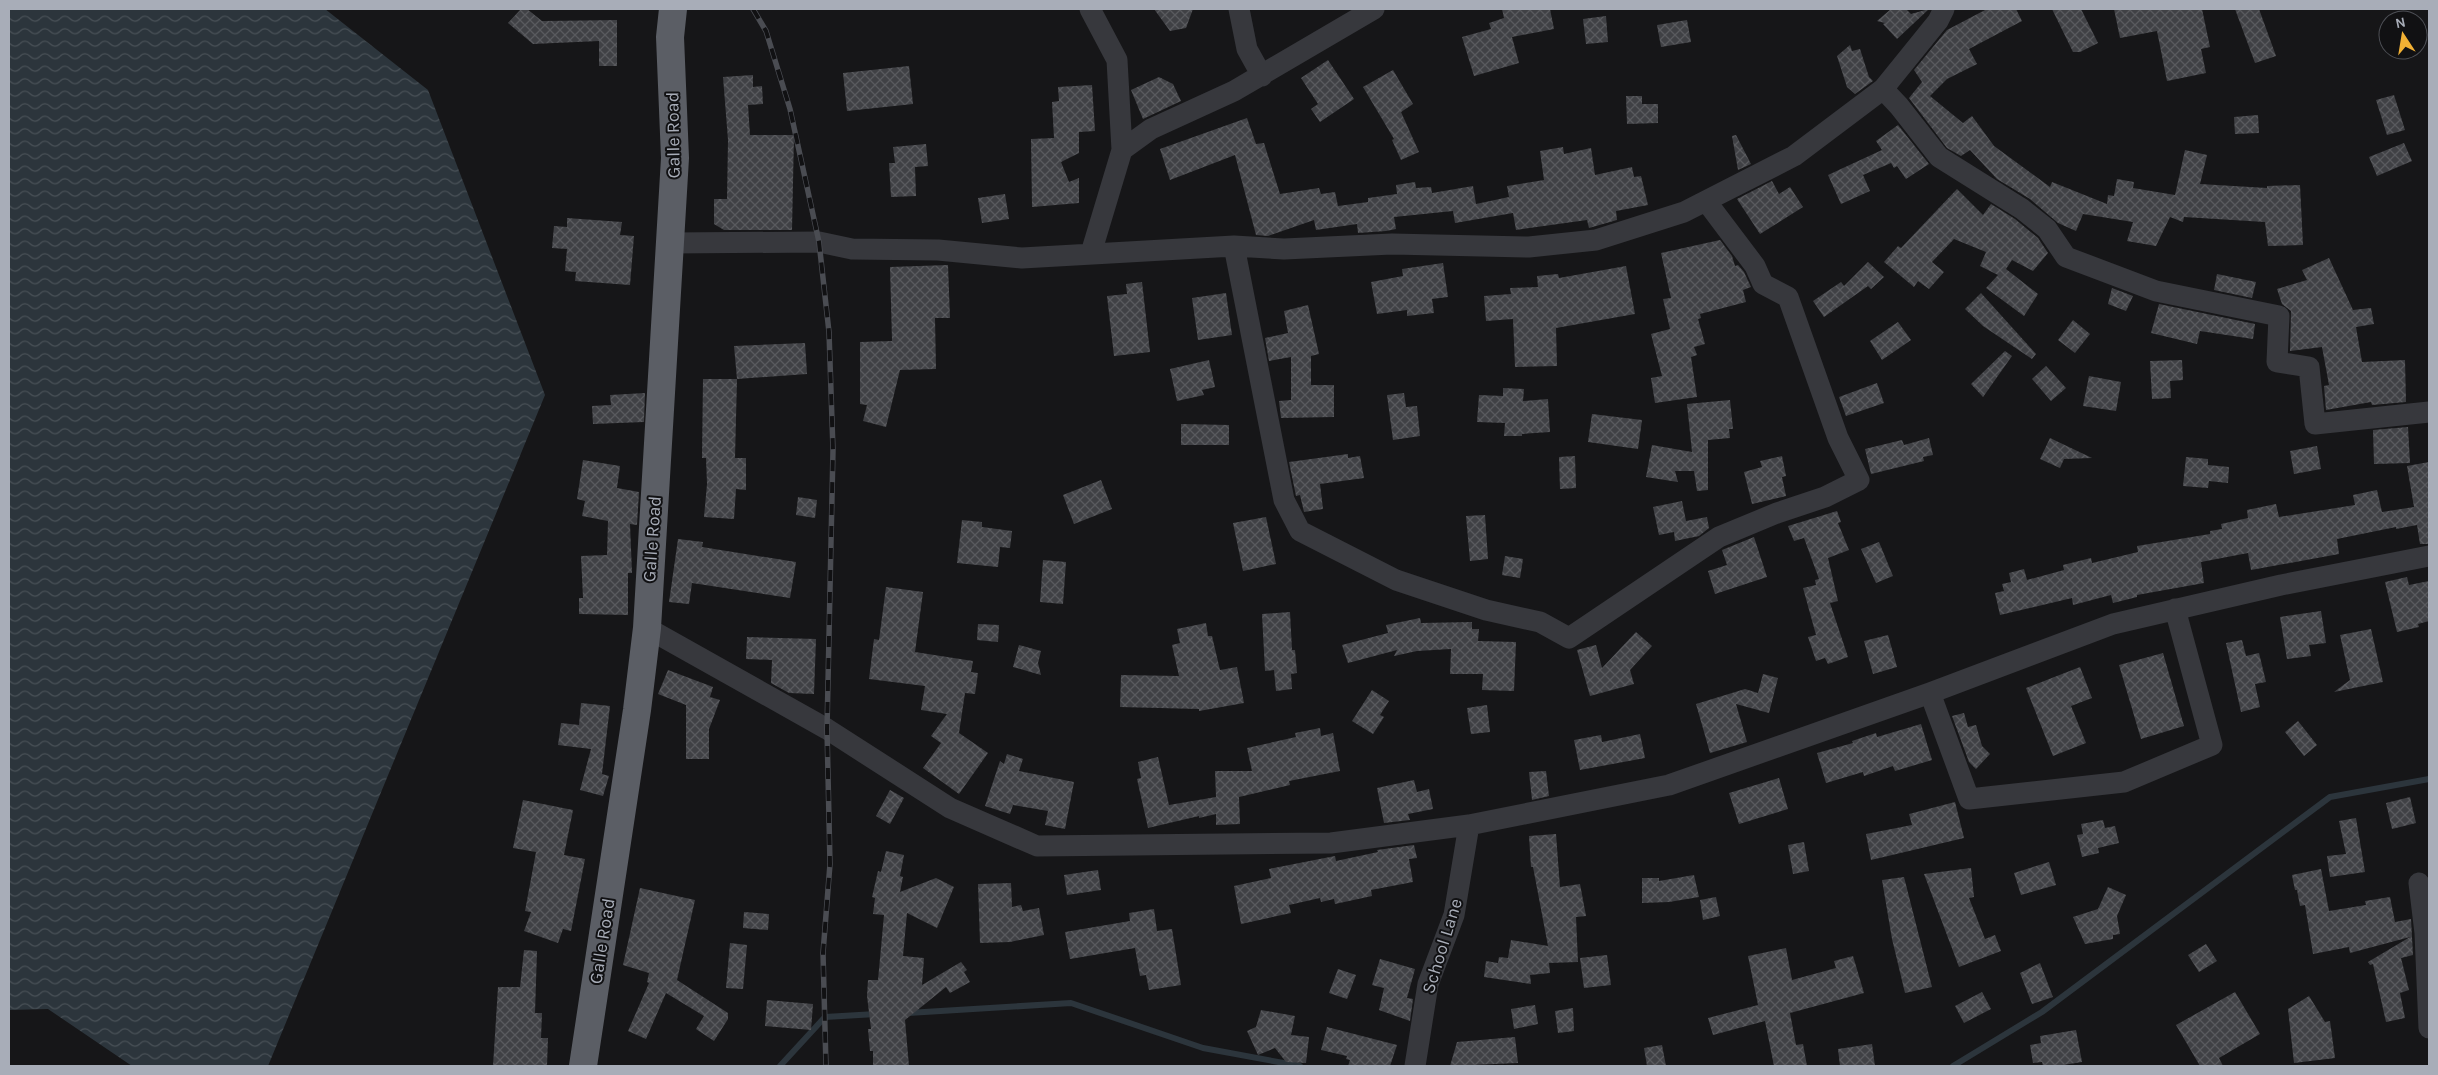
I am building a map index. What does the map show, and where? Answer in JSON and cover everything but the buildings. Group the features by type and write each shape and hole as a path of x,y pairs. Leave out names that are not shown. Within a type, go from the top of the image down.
{"highway":[{"name":"Galle Road","path":"584,1066 637,710 647,628 676,158 670,36 673,9"}],"street":[{"path":"1239,9 1247,49 1262,76"},
{"path":"1122,150 1151,129 1262,76 1374,9"},
{"path":"670,243 819,242 852,249 938,250 1022,258 1234,246 1284,248 1392,244 1538,246 1596,240 1684,212 1794,156 1883,90 1938,21 1944,9"},
{"path":"1091,253 1122,150 1117,60 1093,11"},
{"path":"1883,90 1899,106 1939,157 2047,229 2066,257 2156,291 2279,316 2277,362 2309,367 2315,424 2429,412"},
{"path":"1234,246 1284,500 1300,531 1396,580 1486,610 1540,622 1569,638 1719,537 1777,512 1825,497 1860,480 1838,438 1788,296 1763,284 1755,266 1706,201"},
{"path":"647,628 827,729 950,808 1037,846 1331,843 1469,825 1669,785 1930,693 2113,624 2281,584 2429,556"},
{"path":"1930,693 1969,799 2124,782 2212,745 2175,609"},
{"name":"School Lane","path":"1415,1066 1428,984 1454,915 1469,825"},
{"path":"2419,883 2425,933 2429,1028"}],"water":[{"path":"9,9 325,9 428,90 545,395 268,1066 132,1066 48,1009 9,1010"}],"waterway":[{"path":"1953,1066 2042,1012 2330,797 2429,779"},
{"path":"908,1013 1071,1003 1203,1048 1300,1066"},
{"path":"780,1066 825,1017 876,1014"}],"railway":[{"path":"753,9 766,31 790,109 819,242 829,332 833,450 827,729 830,864 823,953 826,1066"}]}
